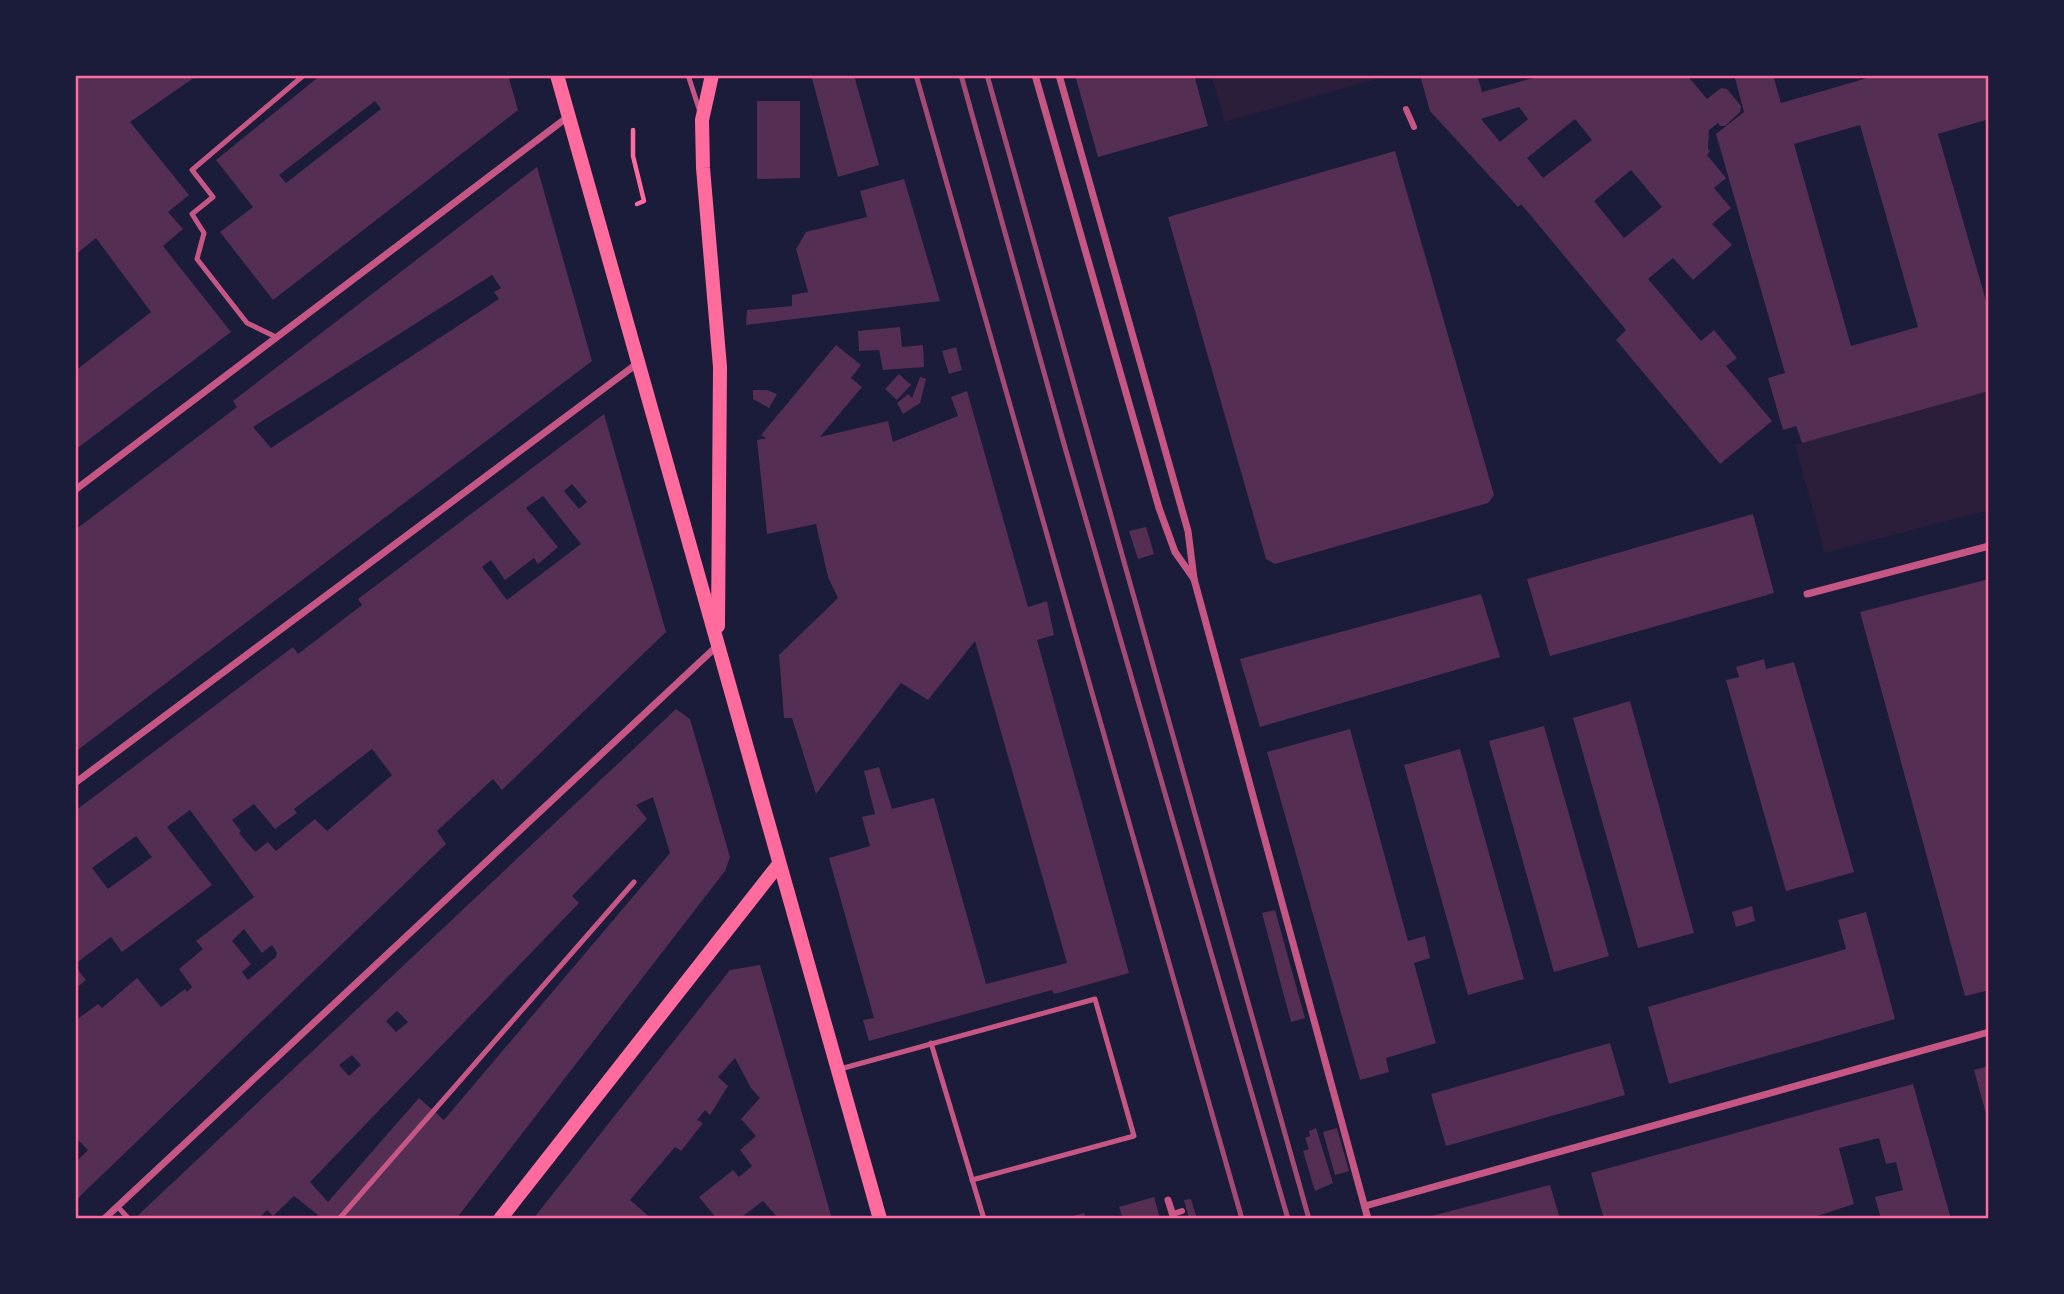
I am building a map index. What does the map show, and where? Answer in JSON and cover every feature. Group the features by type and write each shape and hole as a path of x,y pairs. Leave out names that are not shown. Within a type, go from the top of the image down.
{"main road":[{"path":"557,75 880,1219"},
{"path":"712,75 702,120 703,167 720,367 718,645"},
{"path":"500,1219 779,864"}],"street":[{"path":"1035,75 1153,486 1175,552 1195,579"},
{"path":"1059,75 1188,531 1195,579 1368,1219"},
{"path":"1406,109 1414,128"},
{"path":"75,490 569,116"},
{"path":"75,783 638,362"},
{"path":"1807,593 1989,546"},
{"path":"104,1219 718,645"},
{"path":"1365,1206 1989,1032"},
{"path":"1168,1200 1173,1216 1182,1211"}],"lane":[{"path":"276,337 247,323 197,259 204,233 192,214 213,197 192,170 304,75"},
{"path":"688,75 702,120"},
{"path":"340,1219 634,882"},
{"path":"838,1069 1095,999 1134,1136 972,1180"},
{"path":"931,1043 984,1219"},
{"path":"117,1206 129,1219"}],"path":[{"path":"633,130 633,156 644,201 637,204"}],"shaded area":[{"path":"1211,75 1379,75 1380,78 1225,122"},
{"path":"1989,391 1989,510 1825,553 1795,445"}],"building":[{"path":"75,75 198,75 130,122 189,195 168,212 183,229 163,246 231,332 75,450 75,371 151,312 96,238 75,255"},
{"path":"321,75 508,75 518,110 273,300 220,232 253,207 216,160","holes":["375,101 381,109 286,183 279,175"]},
{"path":"823,75 854,75 879,165 838,177 812,78"},
{"path":"1075,75 1194,75 1208,126 1098,157"},
{"path":"1420,75 1477,75 1482,92 1533,78 1533,75 1687,75 1707,99 1721,88 1727,89 1741,106 1740,112 1725,126 1718,123 1709,130 1710,151 1707,155 1726,178 1714,188 1731,208 1712,224 1732,245 1693,280 1673,258 1648,279 1701,341 1714,330 1737,358 1726,366 1772,421 1720,464 1616,340 1626,330 1521,204 1518,207 1430,111","holes":["1519,107 1528,119 1500,142 1481,119","1575,119 1592,140 1543,178 1527,158","1631,170 1662,207 1624,238 1594,201"]},
{"path":"1738,75 1773,75 1781,103 1878,75 1989,75 1989,119 1938,134 1989,311 1989,391 1802,443 1796,426 1783,430 1768,378 1785,373 1716,134 1744,112 1735,78","holes":["1860,125 1918,327 1851,346 1794,144"]},
{"path":"757,101 800,101 800,178 757,179"},
{"path":"1395,151 1494,495 1488,503 1275,564 1266,559 1168,217"},
{"path":"537,167 592,361 75,752 75,530 237,407 233,401","holes":["492,275 501,288 494,292 499,299 271,448 253,427"]},
{"path":"904,179 940,301 746,325 747,310 792,306 792,295 808,292 796,249 806,232 867,217 860,191"},
{"path":"900,327 902,347 923,345 924,367 883,370 879,350 859,351 858,331"},
{"path":"836,345 861,365 851,378 862,387 820,437 888,421 893,442 958,416 951,397 967,391 1028,607 1047,601 1054,635 1037,640 1129,973 1054,994 1052,990 869,1041 863,1020 874,1018 829,858 870,846 862,817 875,814 864,771 879,767 892,809 934,798 986,984 1067,963 975,641 928,700 901,683 816,794 792,718 784,718 779,655 838,598 828,577 816,524 767,534 757,440 766,438 761,435"},
{"path":"956,347 962,370 949,374 942,351"},
{"path":"899,374 911,385 897,400 885,389"},
{"path":"920,377 926,379 920,403 903,414 897,403 908,394 912,398"},
{"path":"753,390 767,390 777,394 769,408 753,399"},
{"path":"604,414 666,632 502,790 493,779 437,831 446,844 75,1201 75,1157 78,1160 88,1150 79,1141 75,1145 75,1021 98,1004 102,1008 137,978 161,1007 185,989 187,992 192,987 179,969 203,949 196,941 254,897 190,810 167,827 212,885 122,952 111,937 75,964 75,811 293,647 298,654 362,605 358,599","holes":["572,484 587,502 579,509 564,491","543,496 581,544 507,600 482,567 491,560 505,580 534,558 538,564 558,547 526,508","372,749 392,775 327,831 315,819 276,851 268,842 255,852 232,820 254,804 275,829 297,813 294,809","136,836 152,857 108,889 92,868","244,929 262,953 272,945 277,953 276,957 248,980 242,972 251,964 232,941"]},
{"path":"1753,514 1774,593 1550,656 1527,579"},
{"path":"1146,527 1154,554 1138,559 1129,531"},
{"path":"1989,579 1989,990 1965,996 1860,612"},
{"path":"1481,594 1500,657 1260,727 1240,659"},
{"path":"1764,659 1766,669 1794,662 1854,872 1786,891 1726,680 1739,677 1736,667"},
{"path":"1630,701 1694,933 1638,948 1573,718"},
{"path":"676,709 690,719 730,857 725,871 456,1219 315,1219 318,1215 294,1196 273,1216 267,1210 261,1216 264,1219 134,1219","holes":["653,797 670,853 444,1120 419,1098 328,1202 310,1182 579,903 572,896 647,819 636,805","397,1011 408,1022 396,1032 386,1021","352,1055 361,1065 349,1076 339,1065"]},
{"path":"1544,726 1609,956 1554,972 1489,741"},
{"path":"1350,729 1408,941 1425,936 1430,958 1414,963 1436,1043 1386,1058 1389,1072 1360,1080 1267,752"},
{"path":"1460,749 1524,979 1468,995 1404,765"},
{"path":"1752,906 1755,921 1736,927 1732,912"},
{"path":"1275,910 1305,1018 1291,1022 1262,913"},
{"path":"1866,912 1895,1019 1669,1084 1648,1007 1846,949 1838,920"},
{"path":"760,965 832,1219 779,1219 763,1201 739,1219 717,1219 699,1197 733,1170 739,1177 752,1166 740,1150 756,1136 741,1119 760,1098 751,1088 735,1058 718,1077 728,1086 710,1115 705,1110 697,1120 703,1123 681,1151 675,1147 630,1200 652,1219 533,1219 730,970"},
{"path":"75,966 86,980 75,989"},
{"path":"1610,1043 1625,1095 1446,1146 1431,1094"},
{"path":"1989,1066 1989,1121 1988,1121 1974,1070"},
{"path":"1913,1084 1951,1219 1881,1219 1875,1197 1903,1190 1896,1162 1886,1164 1879,1138 1839,1148 1854,1204 1808,1219 1604,1219 1591,1173"},
{"path":"1316,1128 1333,1183 1315,1191 1303,1151 1309,1149 1305,1138 1310,1136 1309,1131"},
{"path":"1337,1128 1349,1171 1335,1175 1323,1132"},
{"path":"1550,1185 1560,1219 1424,1219 1424,1218"},
{"path":"1154,1197 1160,1219 1123,1219 1119,1207"},
{"path":"1191,1199 1197,1219 1189,1219 1184,1200"},
{"path":"1084,1213 1086,1219 1065,1219 1065,1218"}],"railway":[{"path":"916,75 1242,1219"},
{"path":"961,75 1064,444 1288,1219"},
{"path":"987,75 1309,1219"}]}
